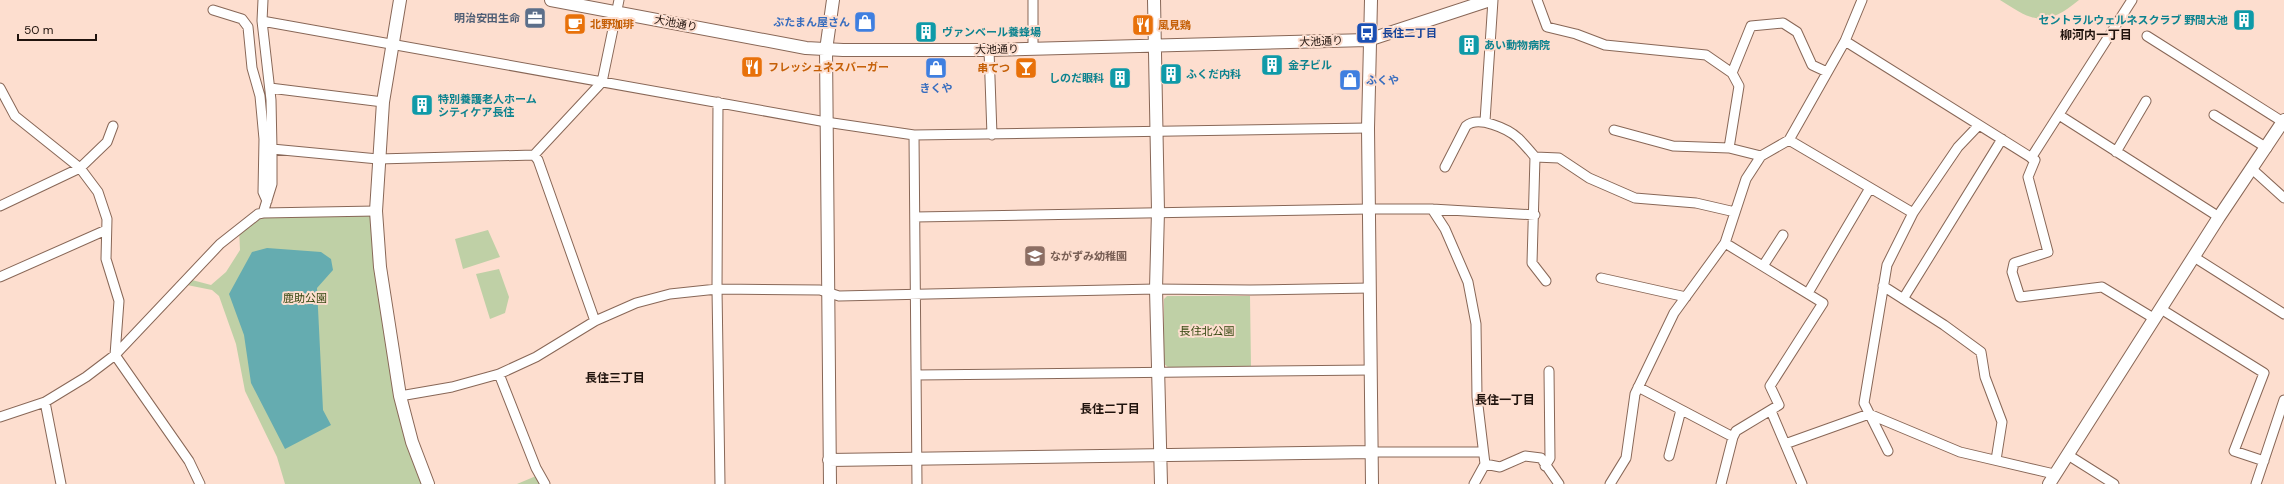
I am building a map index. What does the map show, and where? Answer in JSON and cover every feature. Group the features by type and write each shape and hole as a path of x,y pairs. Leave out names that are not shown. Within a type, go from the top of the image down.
{"street":[{"path":"263,0 262,21 270,88 272,149 272,184 263,213"},
{"path":"400,0 383,102 378,159 376,211 380,267 400,396 412,442 428,484"},
{"name":"大池通り","path":"551,0 617,6 806,48 826,50 989,50 1368,40 1492,0"},
{"path":"830,484 826,50 833,0"},
{"path":"1033,0 1033,49"},
{"path":"1154,0 1158,211 1156,289 1161,484"},
{"path":"1371,0 1368,40 1368,128 1372,484"},
{"path":"1484,121 1492,0"},
{"path":"1537,0 1547,27 1576,34 1605,45 1706,55 1732,73 1739,86 1729,148"},
{"path":"1610,484 1626,458 1634,394 1674,313 1725,242 1746,179 1761,156 1789,140 1845,41 1862,0"},
{"path":"2032,158 2132,0"},
{"path":"272,149 378,159 534,155 602,82 617,6"},
{"path":"213,10 242,19 248,27 252,68 260,96 264,139 262,192 267,201"},
{"path":"262,21 826,122 914,135 992,135 1368,128"},
{"path":"1732,73 1751,26 1783,23 1797,32 1812,65 1828,72"},
{"path":"1785,444 1869,414 1960,452 1996,460 2052,479 2219,217 2267,148 2283,121 2147,36"},
{"path":"1845,41 2035,160 2028,177 2048,252 2014,263 2012,272 2020,297 2102,287 2158,314 2264,373 2234,450 2264,461"},
{"path":"989,50 992,135"},
{"path":"0,88 14,116 80,168 98,192 107,219 106,259 119,301 115,355 189,461 200,484"},
{"path":"270,88 383,102"},
{"path":"2116,152 2146,101"},
{"path":"718,102 717,289 720,484"},
{"path":"2058,115 2219,217"},
{"path":"2214,115 2267,148"},
{"path":"1445,167 1466,126 1470,123 1484,121 1514,135 1536,158 1532,264 1546,281"},
{"path":"1888,450 1864,403 1887,265 1913,213 1958,147 1979,125"},
{"path":"0,205 80,168 107,142 113,126"},
{"path":"1614,130 1673,146 1729,148 1761,156"},
{"path":"914,135 917,484"},
{"path":"1789,140 1913,213"},
{"path":"1903,299 2002,140"},
{"path":"534,155 538,160 596,320"},
{"path":"1536,158 1559,158 1589,178 1634,198 1696,203 1735,212"},
{"path":"2252,169 2284,198"},
{"path":"1808,293 1870,188"},
{"path":"915,217 1158,211 1369,209 1432,209 1535,215"},
{"path":"1432,209 1445,229 1468,282 1476,324 1477,398 1485,464 1474,484"},
{"path":"0,417 45,402 86,377 115,355 220,244 258,214 376,211"},
{"path":"0,277 106,230"},
{"path":"1764,266 1783,235"},
{"path":"1721,484 1733,436 1736,431 1779,405 1770,386 1823,302 1725,242"},
{"path":"2194,257 2284,314"},
{"path":"1601,278 1686,297"},
{"path":"1883,286 1980,352 1985,377 2002,422 1996,460"},
{"path":"400,396 452,387 499,374 536,357 596,320 636,303 670,294 717,289 820,290 839,296 915,296 1156,289 1250,290 1370,288"},
{"path":"916,376 1371,370"},
{"path":"1546,466 1550,458 1549,371"},
{"path":"499,374 536,468 545,484"},
{"path":"1638,387 1733,436"},
{"path":"2256,484 2284,400"},
{"path":"45,402 61,484"},
{"path":"1669,456 1681,410"},
{"path":"1771,411 1802,484"},
{"path":"829,460 1160,454 1483,452"},
{"path":"2068,455 2114,484"},
{"path":"1485,464 1500,468 1525,456 1541,458 1559,484"}],"green space":[{"path":"2000,0 2079,0 2057,15 2040,19 2022,13"},
{"name":"鹿助公園","path":"376,211 400,396 428,484 285,484 277,457 245,391 236,344 219,296 212,290 187,285 192,280 211,285 226,272 240,250 239,228 258,214"},
{"path":"488,230 500,257 463,269 455,239"},
{"path":"499,269 509,297 505,313 490,319 476,274"},
{"name":"長住北公園","path":"1167,296 1250,296 1251,367 1168,367 1164,364 1164,299"},
{"path":"536,476 540,484 517,484"}],"water":[{"path":"267,248 321,252 331,259 333,270 317,288 323,410 331,425 285,449 251,383 244,335 229,294 252,252"}],"place":[{"name":"明治安田生命","path":"535,18"},
{"name":"セントラルウェルネスクラブ 野間大池","path":"2244,20"},
{"name":"ぶたまん屋さん","path":"865,22"},
{"name":"北野珈琲","path":"575,24"},
{"name":"風見鶏","path":"1143,25"},
{"name":"ヴァンベール養蜂場","path":"926,32"},
{"name":"長住二丁目","path":"1367,33"},
{"name":"あい動物病院","path":"1469,45"},
{"name":"金子ビル","path":"1272,65"},
{"name":"フレッシュネスバーガー","path":"752,67"},
{"name":"きくや","path":"936,68"},
{"name":"串てつ","path":"1026,68"},
{"name":"ふくだ内科","path":"1171,74"},
{"name":"しのだ眼科","path":"1120,78"},
{"name":"ふくや","path":"1350,80"},
{"name":"特別養護老人ホーム シティケア長住","path":"422,105"},
{"name":"ながずみ幼稚園","path":"1035,256"}],"district":[{"name":"柳河内一丁目","path":"2096,35"},
{"name":"長住三丁目","path":"615,378"},
{"name":"長住一丁目","path":"1505,400"},
{"name":"長住二丁目","path":"1110,409"}]}
